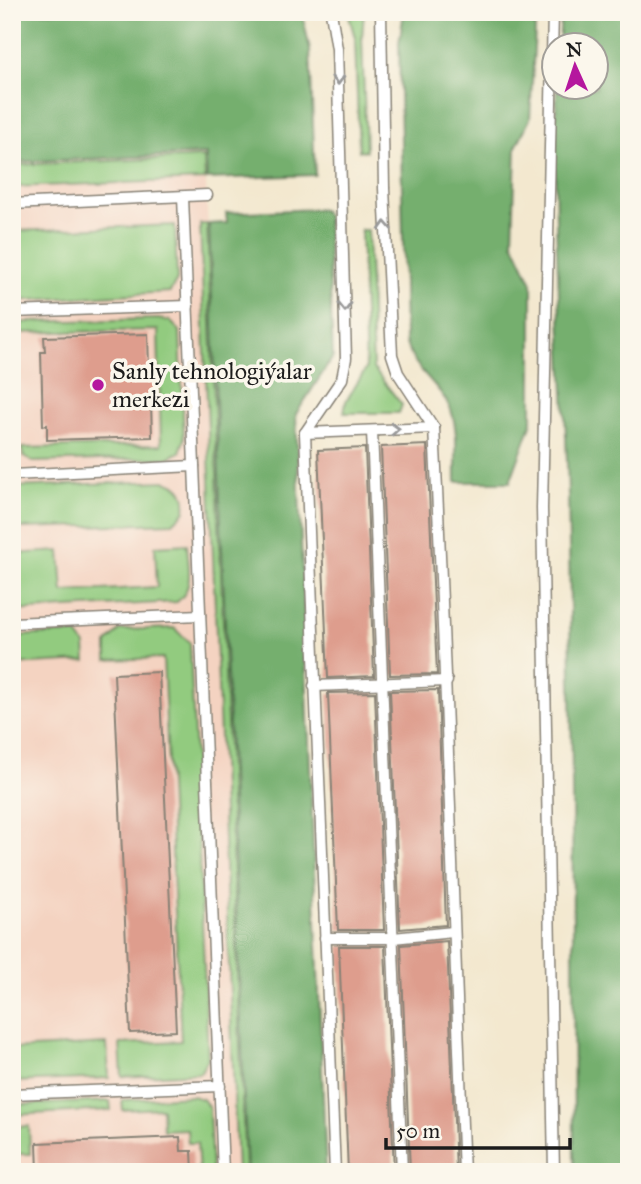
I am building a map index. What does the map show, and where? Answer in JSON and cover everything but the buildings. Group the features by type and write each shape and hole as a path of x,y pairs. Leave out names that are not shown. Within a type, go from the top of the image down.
{"lane":[{"path":"331,12 337,49 346,358 342,379 305,433 335,1172"},
{"path":"381,12 384,188 392,355 398,373 433,428 447,681 453,932 464,1172"},
{"path":"553,12 542,508 554,1172"},
{"path":"12,204 207,195"},
{"path":"183,197 223,1172"},
{"path":"12,312 188,306"},
{"path":"305,433 433,428"},
{"path":"372,430 402,1172"},
{"path":"12,475 194,466"},
{"path":"12,623 200,615"},
{"path":"314,686 447,681"},
{"path":"325,938 393,938 453,932"},
{"path":"12,1094 220,1086"}],"shaded area":[{"path":"205,156 245,1172 12,1172 12,164"}],"green space":[{"path":"12,12 302,12 310,50 315,175 207,179 206,154 12,162"},
{"path":"348,12 364,12 362,38 366,151 359,151 355,38"},
{"path":"404,12 536,12 530,119 516,147 513,242 532,283 532,422 510,482 456,482 456,432 452,412 443,396 418,366 405,340 399,43"},
{"path":"561,12 629,12 629,1172 574,1172 570,580 555,139 556,102 610,102 610,32 560,32"},
{"path":"204,157 205,180 12,187 12,165"},
{"path":"317,209 327,216 333,357 296,414 326,1172 247,1172 209,224 227,223 226,213"},
{"path":"200,224 207,224 245,1172 237,1172"},
{"path":"175,225 177,280 170,292 12,301 12,231"},
{"path":"361,230 368,230 373,368 402,405 399,413 344,413 346,401 366,369"},
{"path":"170,321 180,331 184,440 180,452 168,458 33,462 24,457 21,448 161,445 158,330 13,333 24,322"},
{"path":"164,481 179,487 185,500 185,511 173,523 23,528 12,525 14,487"},
{"path":"187,544 188,583 183,596 177,602 12,611 12,554 60,551 63,592 157,587 155,546"},
{"path":"174,628 190,643 208,1059 200,1073 122,1077 120,1044 181,1041 163,658 107,660 107,643 120,630"},
{"path":"76,633 85,645 86,661 12,665 12,636"},
{"path":"107,1044 109,1078 12,1082 12,1049"},
{"path":"192,1096 203,1099 209,1108 212,1172 199,1172 197,1143 188,1143 187,1129 163,1130 162,1108 123,1110 122,1100"},
{"path":"110,1101 111,1110 12,1115 12,1105"},
{"path":"29,1126 30,1154 12,1154 12,1127"}],"place":[{"name":"Sanly tehnologiýalar merkezi","path":"98,385"}]}
